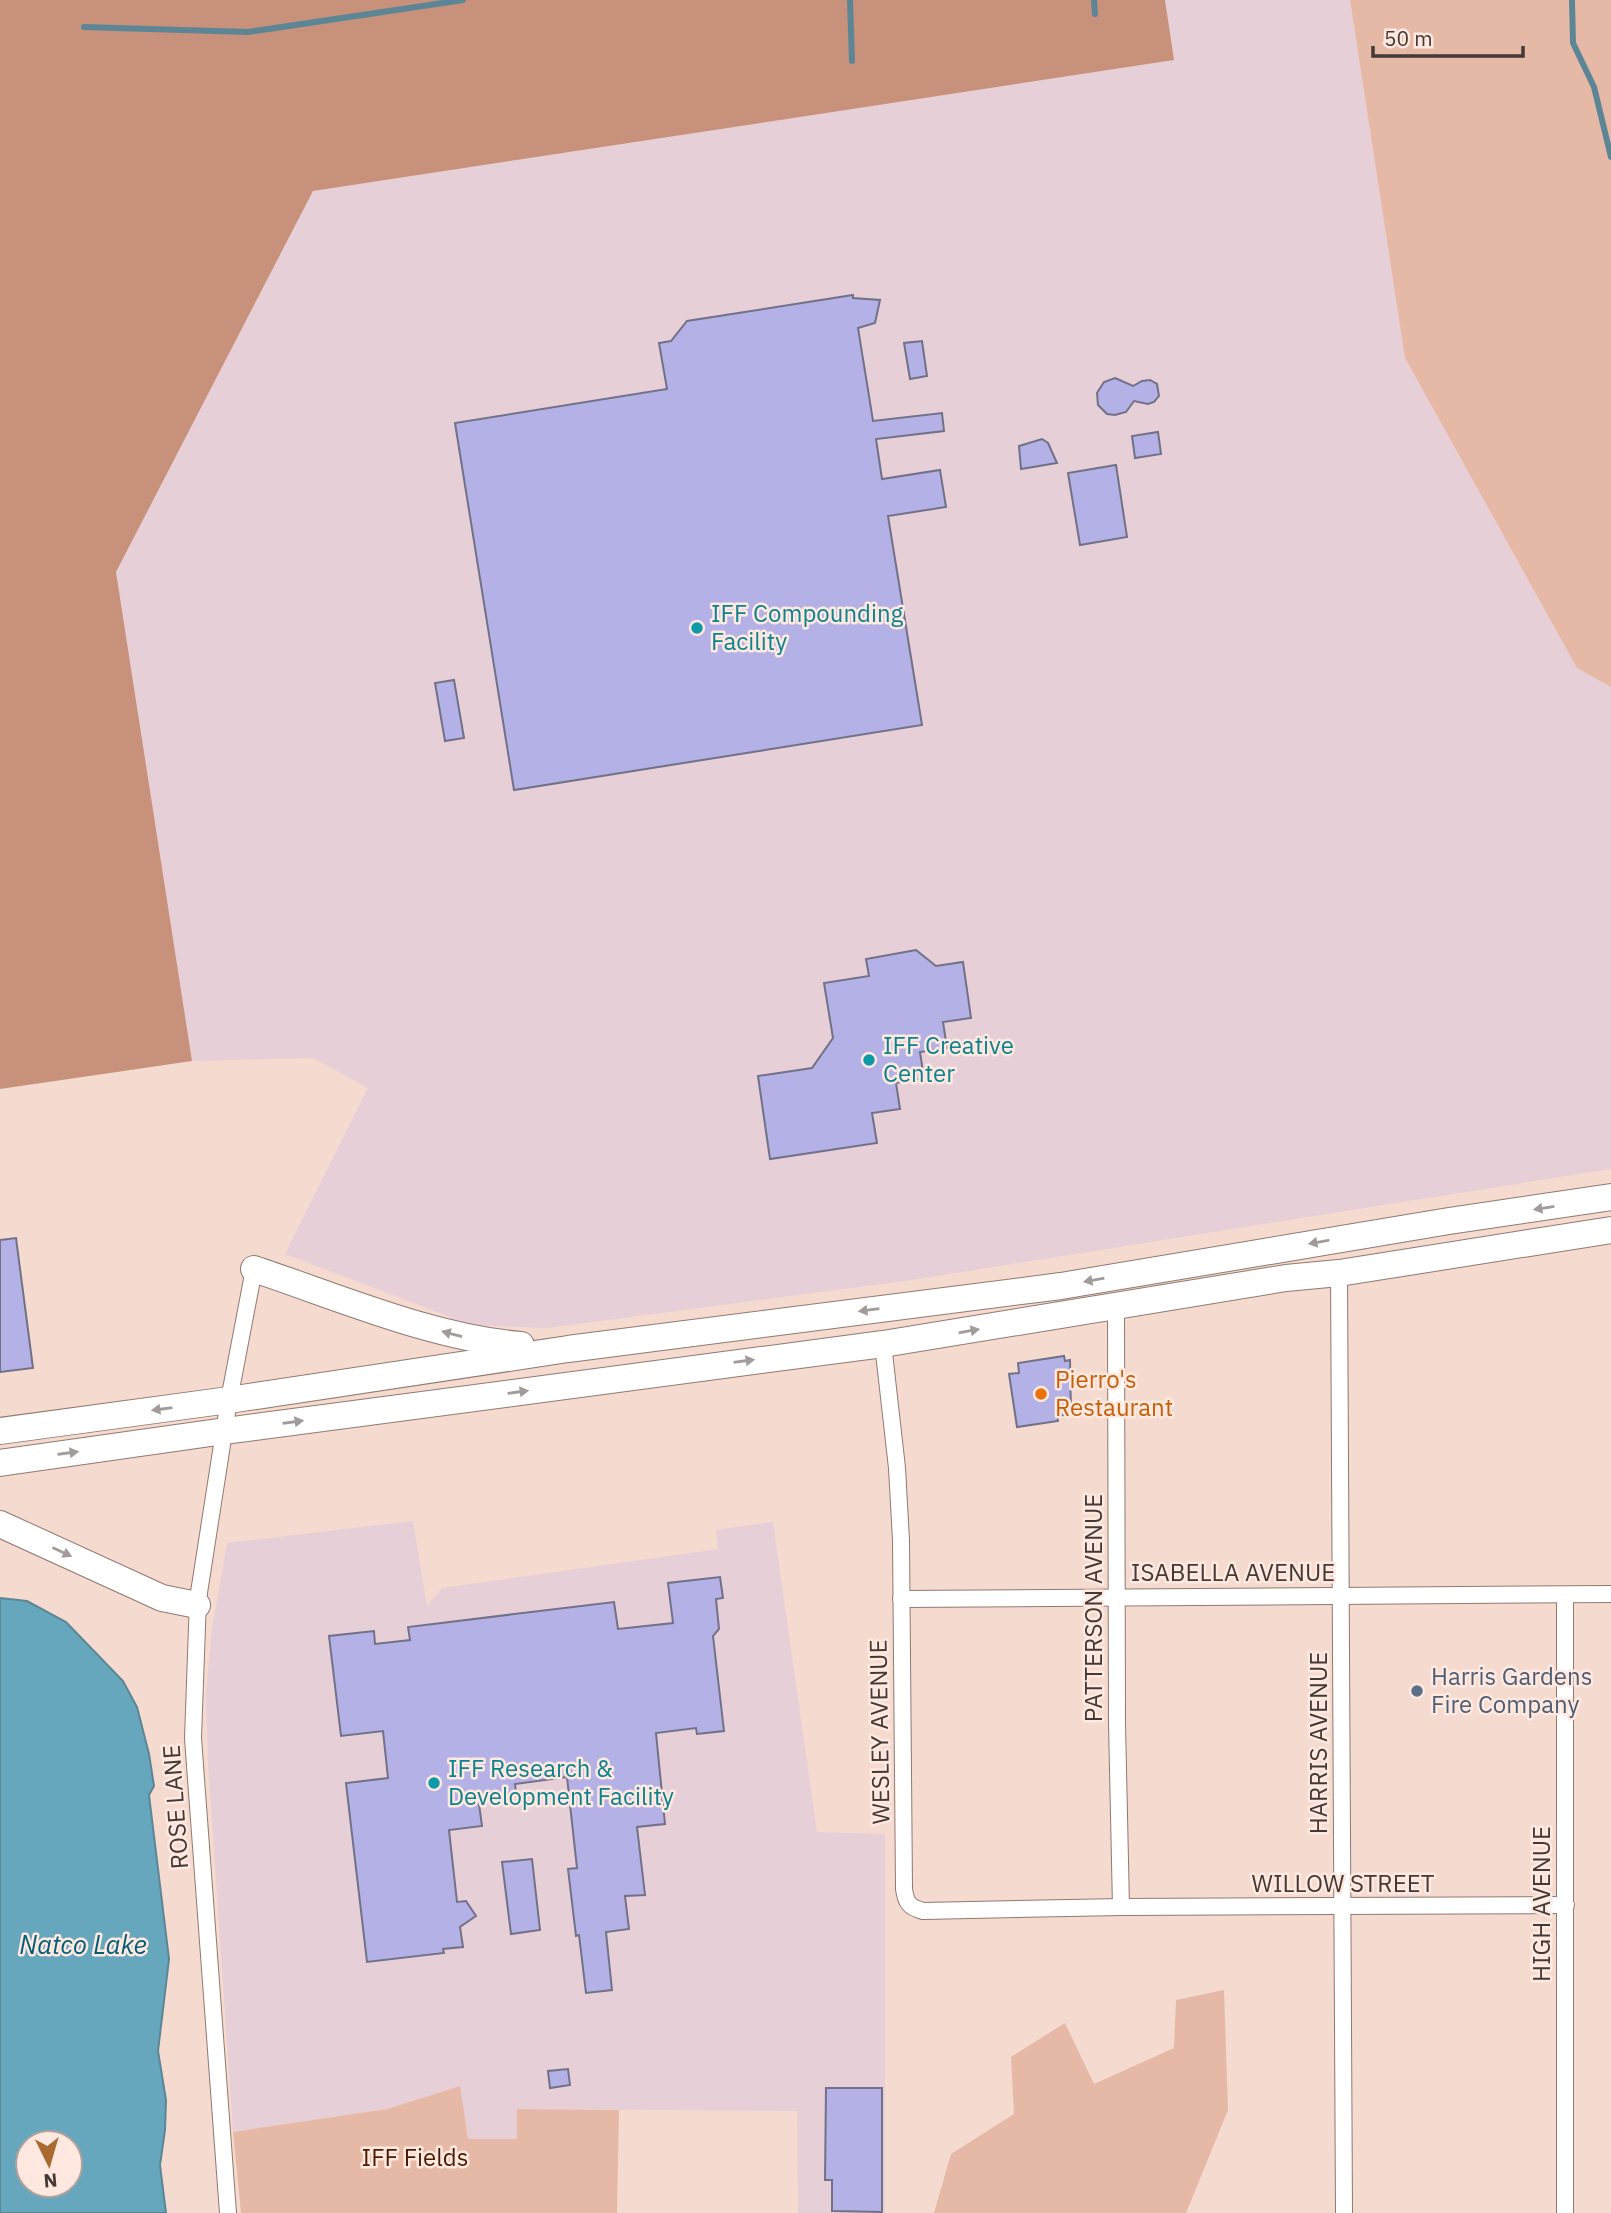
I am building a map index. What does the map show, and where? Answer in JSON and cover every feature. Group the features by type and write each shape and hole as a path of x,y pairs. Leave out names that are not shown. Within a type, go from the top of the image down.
{"highway":[{"path":"0,1431 568,1349 1061,1286 1611,1197"},
{"path":"0,1463 883,1344 1116,1308 1286,1278 1339,1273 1611,1230"},
{"path":"254,1269 422,1326 484,1342 568,1349"},
{"path":"0,1524 162,1598 197,1605"}],"street":[{"name":"ROSE LANE","path":"228,2213 194,1738 197,1605 229,1399 254,1269"},
{"name":"HARRIS AVENUE","path":"1339,1273 1344,2213"},
{"name":"PATTERSON AVENUE","path":"1116,1308 1116,1596 1121,1907"},
{"name":"WESLEY AVENUE","path":"883,1344 897,1468 904,1889 908,1904 923,1911 1121,1907"},
{"name":"ISABELLA AVENUE","path":"901,1599 1611,1594"},
{"name":"HIGH AVENUE","path":"1565,1595 1565,2213"},
{"name":"WILLOW STREET","path":"1121,1907 1566,1905"}],"shaded area":[{"path":"0,0 1165,0 1174,60 313,191 116,572 192,1061 0,1089"},
{"path":"1165,0 1350,0 1405,358 1577,668 1611,687 1611,1169 905,1281 547,1328 471,1325 285,1254 368,1088 313,1058 192,1061 116,572 313,191 1173,60"},
{"path":"413,1521 427,1606 442,1588 718,1549 716,1530 773,1522 817,1832 885,1834 885,2213 798,2213 797,2111 517,2109 517,2139 468,2139 459,2086 387,2109 233,2132 208,1763 206,1691 212,1629 227,1543"}],"green space":[{"path":"1350,0 1611,0 1611,687 1577,668 1405,358"},
{"path":"1224,1990 1228,2110 1186,2213 934,2213 951,2154 1014,2114 1011,2057 1065,2023 1094,2084 1174,2048 1176,2000"},
{"name":"IFF Fields","path":"460,2086 468,2139 517,2139 517,2109 619,2110 617,2213 241,2213 233,2132 387,2109"}],"water":[{"name":"Natco Lake","path":"0,1598 27,1601 66,1622 123,1681 137,1707 154,1786 149,1795 169,1959 158,2051 166,2100 160,2165 166,2213 0,2213"}],"building":[{"name":"IFF Compounding Facility","path":"853,295 853,298 880,300 875,323 858,328 873,421 942,413 944,431 876,439 882,479 940,470 946,507 888,516 922,725 514,790 455,423 667,389 659,343 671,341 687,321"},
{"path":"922,341 927,376 910,379 904,343"},
{"path":"1115,378 1133,386 1150,380 1157,384 1159,396 1148,404 1134,401 1126,412 1107,414 1098,405 1097,393 1104,382"},
{"path":"1158,432 1161,454 1135,458 1132,436"},
{"path":"1042,439 1048,443 1057,463 1021,469 1019,446"},
{"path":"1116,465 1127,537 1080,545 1068,473"},
{"path":"454,680 464,738 445,741 435,683"},
{"name":"IFF Creative Center","path":"916,950 936,966 963,962 971,1018 943,1022 947,1048 920,1052 924,1078 896,1083 900,1109 872,1113 877,1143 770,1159 758,1076 812,1068 833,1038 824,983 869,976 866,959"},
{"path":"16,1238 33,1368 0,1372 0,1240"},
{"name":"Pierro's Restaurant","path":"1064,1356 1065,1361 1070,1360 1071,1414 1057,1416 1058,1421 1017,1427 1009,1374 1019,1373 1018,1363"},
{"name":"IFF Research & Development Facility","path":"720,1577 723,1598 716,1599 719,1629 713,1636 724,1731 697,1734 696,1728 656,1733 665,1824 637,1827 645,1895 625,1896 629,1929 606,1932 612,1990 586,1993 568,1869 577,1868 567,1777 515,1784 516,1793 478,1797 482,1826 449,1830 457,1902 466,1901 476,1916 460,1927 463,1947 443,1949 444,1953 367,1962 346,1783 388,1778 383,1731 341,1736 329,1636 374,1631 375,1644 410,1640 408,1627 614,1602 618,1629 673,1623 668,1583"},
{"path":"532,1859 540,1930 511,1934 502,1862"},
{"path":"568,2069 570,2085 550,2088 548,2071"},
{"path":"826,2088 882,2088 882,2212 832,2211 832,2180 825,2180"}],"waterway":[{"path":"84,27 248,32 463,0"},
{"path":"850,0 852,61"},
{"path":"1094,0 1095,14"},
{"path":"1572,0 1573,43 1594,87 1611,157"}],"place":[{"name":"IFF Compounding Facility","path":"697,628"},
{"name":"IFF Creative Center","path":"869,1060"},
{"name":"Pierro's Restaurant","path":"1041,1394"},
{"name":"Harris Gardens Fire Company","path":"1417,1691"},
{"name":"IFF Research & Development Facility","path":"434,1783"}]}
